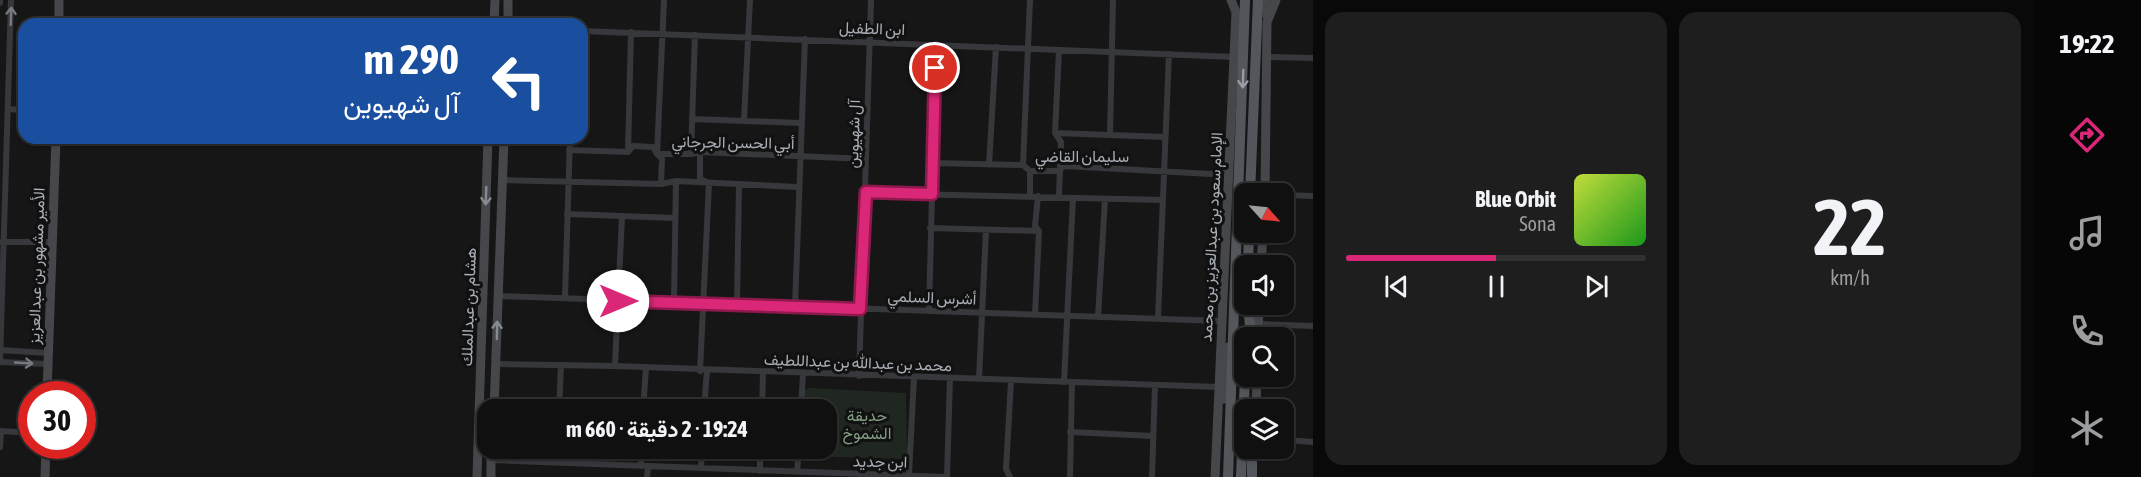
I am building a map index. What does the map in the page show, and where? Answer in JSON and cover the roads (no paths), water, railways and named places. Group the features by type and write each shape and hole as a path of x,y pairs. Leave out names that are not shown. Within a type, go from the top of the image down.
{"main road":[{"name":"الإمام سعود بن عبدالعزيز بن محمد","path":"1240,183 1245,0"},
{"path":"1250,183 1258,0"},
{"name":"الإمام سعود بن عبدالعزيز بن محمد","path":"1228,477 1238,243"},
{"path":"1241,477 1245,387"},
{"path":"1253,459 1253,477"}],"street":[{"path":"11,0 0,362 48,364"},
{"path":"58,18 59,0"},
{"path":"494,18 495,0"},
{"path":"508,0 508,18"},
{"path":"661,184 662,159 657,154 664,0"},
{"path":"744,120 750,0"},
{"name":"آل شهيوين","path":"859,376 871,0"},
{"path":"1023,165 1030,0"},
{"path":"1110,135 1113,0"},
{"name":"الإمام سعود بن عبدالعزيز بن محمد","path":"1216,477 1236,12 1234,0"},
{"path":"1267,183 1266,57 1267,22 1271,2"},
{"name":"ابن الطفيل","path":"588,31 1234,57"},
{"path":"628,152 632,32"},
{"path":"692,154 695,35"},
{"path":"795,306 800,123 805,39"},
{"path":"929,310 936,44"},
{"path":"989,165 996,47"},
{"path":"1059,50 1055,133 1060,142 1059,196"},
{"path":"1158,318 1169,54"},
{"path":"1266,57 1313,58"},
{"path":"8,109 18,110"},
{"path":"693,119 800,123"},
{"path":"1055,133 1165,137"},
{"name":"الأمير مشهور بن عبدالعزيز","path":"47,381 56,144"},
{"name":"هشام بن عبدالملك","path":"480,399 488,144"},
{"name":"هشام بن عبدالملك","path":"495,399 504,144"},
{"path":"565,298 570,144"},
{"name":"أبي الحسن الجرجاني","path":"569,150 628,152 633,147 652,147 657,154 700,152 866,159"},
{"path":"700,152 700,179 710,183"},
{"name":"سليمان القاضي","path":"933,163 1023,165 1030,171 1059,171 1064,166 1211,174 1229,166"},
{"path":"1030,171 1030,195"},
{"path":"503,180 661,184 676,181 798,187"},
{"path":"674,301 676,181"},
{"path":"705,399 703,302 710,183"},
{"path":"737,304 739,184"},
{"path":"866,192 1162,200"},
{"path":"1294,195 1313,196"},
{"path":"1035,315 1039,231 1035,226 1038,196"},
{"path":"1064,382 1073,198"},
{"path":"1098,317 1105,199"},
{"path":"567,214 675,218"},
{"path":"615,366 622,216"},
{"path":"930,228 1039,231"},
{"path":"979,379 986,230"},
{"path":"2,242 52,242"},
{"path":"1216,477 1221,447 1230,304 1238,243"},
{"name":"أشرس السلمي","path":"498,296 1222,321"},
{"path":"1259,315 1259,327"},
{"path":"1259,324 1313,326"},
{"path":"0,350 48,353"},
{"path":"482,357 497,361"},
{"name":"محمد بن عبدالله بن عبداللطيف","path":"497,361 803,374 1219,387"},
{"path":"559,399 561,365"},
{"path":"644,399 646,368"},
{"path":"762,399 763,372"},
{"path":"802,399 803,374"},
{"path":"909,474 914,377"},
{"path":"946,477 950,378"},
{"path":"1010,477 1006,469 1011,381"},
{"path":"1070,477 1072,383"},
{"path":"1152,477 1155,386"},
{"path":"0,447 0,431 18,432"},
{"path":"1071,432 1153,436"},
{"path":"1294,441 1313,442"},
{"path":"45,477 46,459"},
{"name":"هشام بن عبدالملك","path":"477,477 478,459"},
{"path":"491,459 491,477"},
{"name":"ابن جديد","path":"532,459 644,466 946,477"},
{"path":"643,459 647,477"},
{"path":"701,459 701,468"},
{"path":"760,459 760,471"},
{"path":"797,472 798,459"}],"park label":[{"name":"حديقة الشموخ","path":"867,424"}]}
